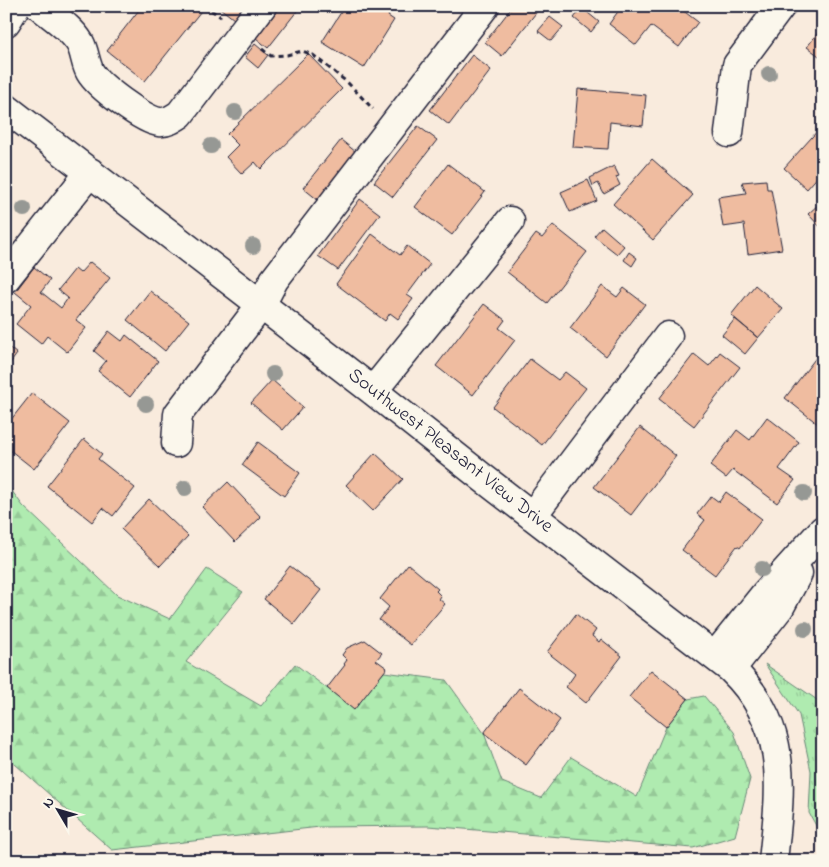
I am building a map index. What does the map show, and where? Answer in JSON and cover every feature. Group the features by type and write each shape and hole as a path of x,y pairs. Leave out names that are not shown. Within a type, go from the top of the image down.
{"street":[{"path":"6,22 16,6"},
{"path":"40,6 70,30 80,43 90,72 98,82 144,116 158,122 170,120 180,114 262,6"},
{"path":"176,443 178,414 261,305 274,280 484,6"},
{"path":"728,133 738,65 781,6"},
{"name":"Southwest Pleasant View Drive","path":"6,108 372,390 477,474 723,662 745,682 756,698 774,735 778,756 779,777 774,861"},
{"path":"6,278 90,172"},
{"path":"372,390 510,221"},
{"path":"532,516 668,336"},
{"path":"723,662 765,594 819,535"}],"path":[{"path":"104,11 108,6"},
{"path":"242,33 271,56 287,55 302,51 313,56 348,83 390,128"}],"green space":[{"path":"6,483 23,506 117,595 170,619 207,569 243,592 186,662 261,706 295,664 354,709 384,672 446,680 484,733 502,782 541,798 571,757 637,797 666,727 688,699 704,696 734,732 750,779 735,836 693,848 428,826 320,827 112,850 6,756"},
{"path":"765,664 823,704 823,838 809,813 811,771 799,715"}],"building":[{"path":"142,6 205,6 145,81 107,51"},
{"path":"221,6 244,6 234,19 220,8"},
{"path":"281,6 301,6 268,48 256,38"},
{"path":"345,6 394,6 388,16 394,20 364,68 322,42"},
{"path":"513,6 536,6 539,9 502,56 485,42"},
{"path":"622,6 677,6 698,22 679,47 651,26 636,45 609,24"},
{"path":"582,8 599,22 591,32 574,18"},
{"path":"550,17 563,27 551,41 538,31"},
{"path":"823,26 823,59 807,47"},
{"path":"255,44 268,55 258,68 245,57"},
{"path":"308,54 342,89 261,169 255,162 242,174 226,157 238,145 227,134"},
{"path":"472,55 491,70 449,125 430,110"},
{"path":"578,89 646,95 643,126 610,122 608,149 573,147"},
{"path":"418,126 437,140 393,197 374,182"},
{"path":"821,127 823,129 823,174 821,173 807,189 784,168"},
{"path":"341,140 356,152 318,200 303,188"},
{"path":"652,159 693,195 653,240 613,204"},
{"path":"448,164 485,192 452,235 415,207"},
{"path":"614,166 619,176 616,177 620,185 604,194 598,183 593,186 590,178"},
{"path":"588,180 597,201 570,212 561,192"},
{"path":"766,180 767,189 771,189 782,249 748,254 744,224 723,227 718,197 746,193 742,182"},
{"path":"360,199 380,214 338,270 318,256"},
{"path":"819,204 823,208 823,230 808,214"},
{"path":"553,225 587,252 547,303 507,272 536,234 542,238"},
{"path":"602,227 624,246 617,254 594,236"},
{"path":"372,234 400,255 407,246 430,264 407,295 413,299 398,319 390,313 385,321 336,284"},
{"path":"629,252 637,258 632,266 624,260"},
{"path":"90,262 110,278 76,320 86,328 67,352 47,336 41,344 16,324 31,305 15,292 34,267 50,280 41,292 61,308 68,298 58,290 75,269 80,273"},
{"path":"755,285 783,309 758,338 731,315"},
{"path":"602,286 617,297 624,288 645,304 606,356 570,328"},
{"path":"150,291 189,321 165,351 127,320"},
{"path":"484,304 505,320 499,328 515,340 473,395 436,366"},
{"path":"735,319 758,338 745,354 722,335"},
{"path":"109,331 122,341 126,335 158,361 130,397 98,371 106,361 94,351"},
{"path":"6,345 17,354 6,369"},
{"path":"821,351 823,353 823,428 785,398"},
{"path":"720,352 740,367 694,426 659,399 694,354 709,366"},
{"path":"530,359 558,380 565,372 586,388 542,445 493,407"},
{"path":"272,380 303,407 283,430 251,403"},
{"path":"32,393 70,423 34,469 6,447 6,426"},
{"path":"767,417 799,442 779,469 795,480 777,503 733,470 726,478 710,466 737,430 750,440"},
{"path":"640,427 676,456 631,515 594,487"},
{"path":"84,439 102,454 98,459 135,488 113,516 103,508 92,522 47,486"},
{"path":"258,442 300,473 284,496 242,465"},
{"path":"375,453 403,479 373,511 346,485"},
{"path":"228,482 261,517 235,542 202,507"},
{"path":"726,492 762,519 740,548 737,546 715,575 682,550 705,520 697,514 711,496 719,502"},
{"path":"149,499 188,536 160,566 121,529"},
{"path":"408,564 438,589 436,591 441,596 439,599 445,604 411,645 379,620 389,607 380,599"},
{"path":"290,566 321,590 294,624 264,599"},
{"path":"576,614 596,630 592,636 599,642 601,639 622,656 586,703 566,687 575,674 547,652"},
{"path":"365,640 382,653 376,660 387,668 354,710 327,688 345,665 347,660 342,655 347,648"},
{"path":"651,670 688,699 666,727 629,697"},
{"path":"519,688 560,720 526,765 484,733"}]}
